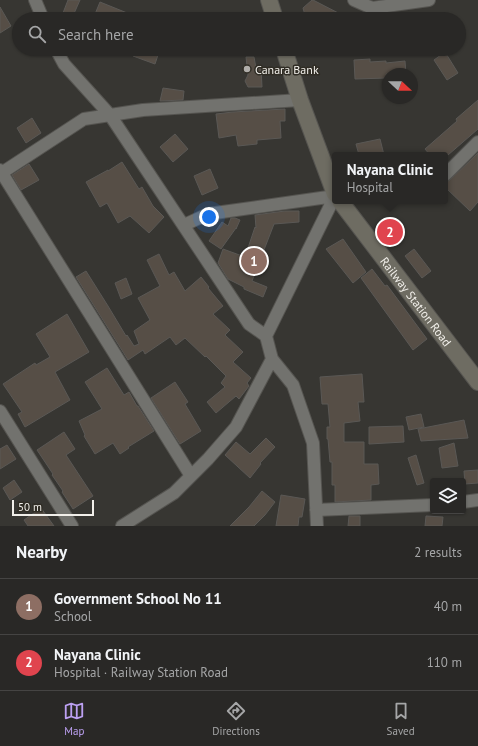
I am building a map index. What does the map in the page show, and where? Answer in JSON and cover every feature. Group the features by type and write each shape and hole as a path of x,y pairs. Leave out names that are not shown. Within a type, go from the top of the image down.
{"main road":[{"path":"270,0 273,12"},
{"path":"286,56 300,100 332,177"},
{"name":"Railway Station Road","path":"342,204 478,382"}],"street":[{"path":"35,0 40,12"},
{"path":"354,0 372,8 430,0"},
{"path":"60,56 64,64 110,115 249,324 266,336 272,359 293,384 313,443 317,526"},
{"path":"191,476 1,172 84,119 143,110 300,100"},
{"path":"448,172 478,142"},
{"path":"184,226 208,214 332,195"},
{"path":"266,336 332,201"},
{"path":"122,526 174,493 208,459 236,427 272,359"},
{"path":"0,411 72,526"},
{"path":"466,502 478,500"},
{"path":"316,510 430,505"}],"building":[{"path":"68,0 80,0 75,12 63,12"},
{"path":"313,0 336,12 304,12 303,8"},
{"path":"100,2 125,12 96,12"},
{"path":"0,7 11,26 0,33"},
{"path":"133,56 158,56 155,64"},
{"path":"440,56 447,56 458,73 447,80 434,60"},
{"path":"246,57 254,57 256,68 261,68 262,87 248,87 245,81 248,75"},
{"path":"370,59 370,62 386,61 386,63 405,61 406,68 382,68 382,78 355,79 354,60"},
{"path":"163,88 184,91 183,100 160,101"},
{"path":"478,100 478,129 448,155 448,152 428,152 425,149 457,121 456,119"},
{"path":"285,109 285,121 280,121 281,138 257,140 257,144 238,146 236,135 219,138 216,114"},
{"path":"32,118 41,133 26,143 17,128"},
{"path":"175,134 188,149 173,162 160,147"},
{"path":"380,139 383,152 358,152 356,144"},
{"path":"478,153 478,202 470,211 448,190 448,181"},
{"path":"122,162 139,189 142,187 153,206 164,217 149,233 130,216 118,223 107,203 100,207 86,182"},
{"path":"29,164 39,180 21,190 12,175"},
{"path":"210,169 218,188 202,195 194,176"},
{"path":"285,211 299,211 299,222 274,224 252,281 267,287 263,297 244,289 244,287 228,279 218,263 223,249 245,257 255,227 256,228 255,215"},
{"path":"231,218 240,220 236,229 221,249 209,241 222,222 228,226"},
{"path":"343,239 366,272 353,283 326,249"},
{"path":"414,249 431,271 422,278 405,256"},
{"path":"159,254 169,275 174,272 185,291 201,277 223,306 213,314 230,330 225,335 243,352 233,362 251,378 247,383 249,386 239,399 236,396 216,413 207,402 225,387 221,383 226,376 206,356 205,357 185,338 176,345 170,337 145,354 143,350 128,360 76,277 86,271 126,336 127,335 134,346 139,344 134,331 150,320 138,298 160,286 147,260"},
{"path":"372,269 385,286 387,285 427,339 413,350 361,278"},
{"path":"126,278 132,294 121,299 115,283"},
{"path":"67,314 89,352 55,372 70,400 25,427 18,414 22,412 3,384 35,363 36,365 50,357 36,334"},
{"path":"107,368 124,395 129,392 154,431 128,447 129,448 120,454 113,443 95,454 84,436 85,435 79,421 102,409 85,382"},
{"path":"362,374 364,402 358,402 360,421 344,423 344,442 364,442 364,464 378,464 379,484 371,485 371,500 335,502 335,485 332,485 332,462 330,462 327,439 327,427 330,427 328,404 322,404 320,377"},
{"path":"175,382 188,402 185,404 201,431 180,444 151,398"},
{"path":"421,414 424,427 409,430 406,417"},
{"path":"464,420 468,438 421,441 418,429"},
{"path":"403,426 404,442 369,444 369,427"},
{"path":"64,432 75,449 66,455 93,496 73,509 37,450"},
{"path":"266,438 275,447 260,463 261,464 250,478 225,455 236,442 250,454"},
{"path":"454,443 458,466 442,468 439,448"},
{"path":"7,445 16,459 0,469 0,449"},
{"path":"416,455 424,483 417,485 408,458"},
{"path":"478,470 478,483 466,484 464,471"},
{"path":"14,480 22,492 10,500 3,488"},
{"path":"262,491 275,502 265,515 254,526 230,526 249,507"},
{"path":"281,495 305,499 302,517 299,517 298,526 276,526"},
{"path":"41,508 54,526 28,526 24,520"},
{"path":"349,516 360,516 360,526 348,526"},
{"path":"426,516 443,517 442,526 425,526"}],"place":[{"name":"Canara Bank","path":"247,69"},
{"name":"Nayana Clinic","path":"390,232"},
{"name":"Government School No 11","path":"254,261"}]}
